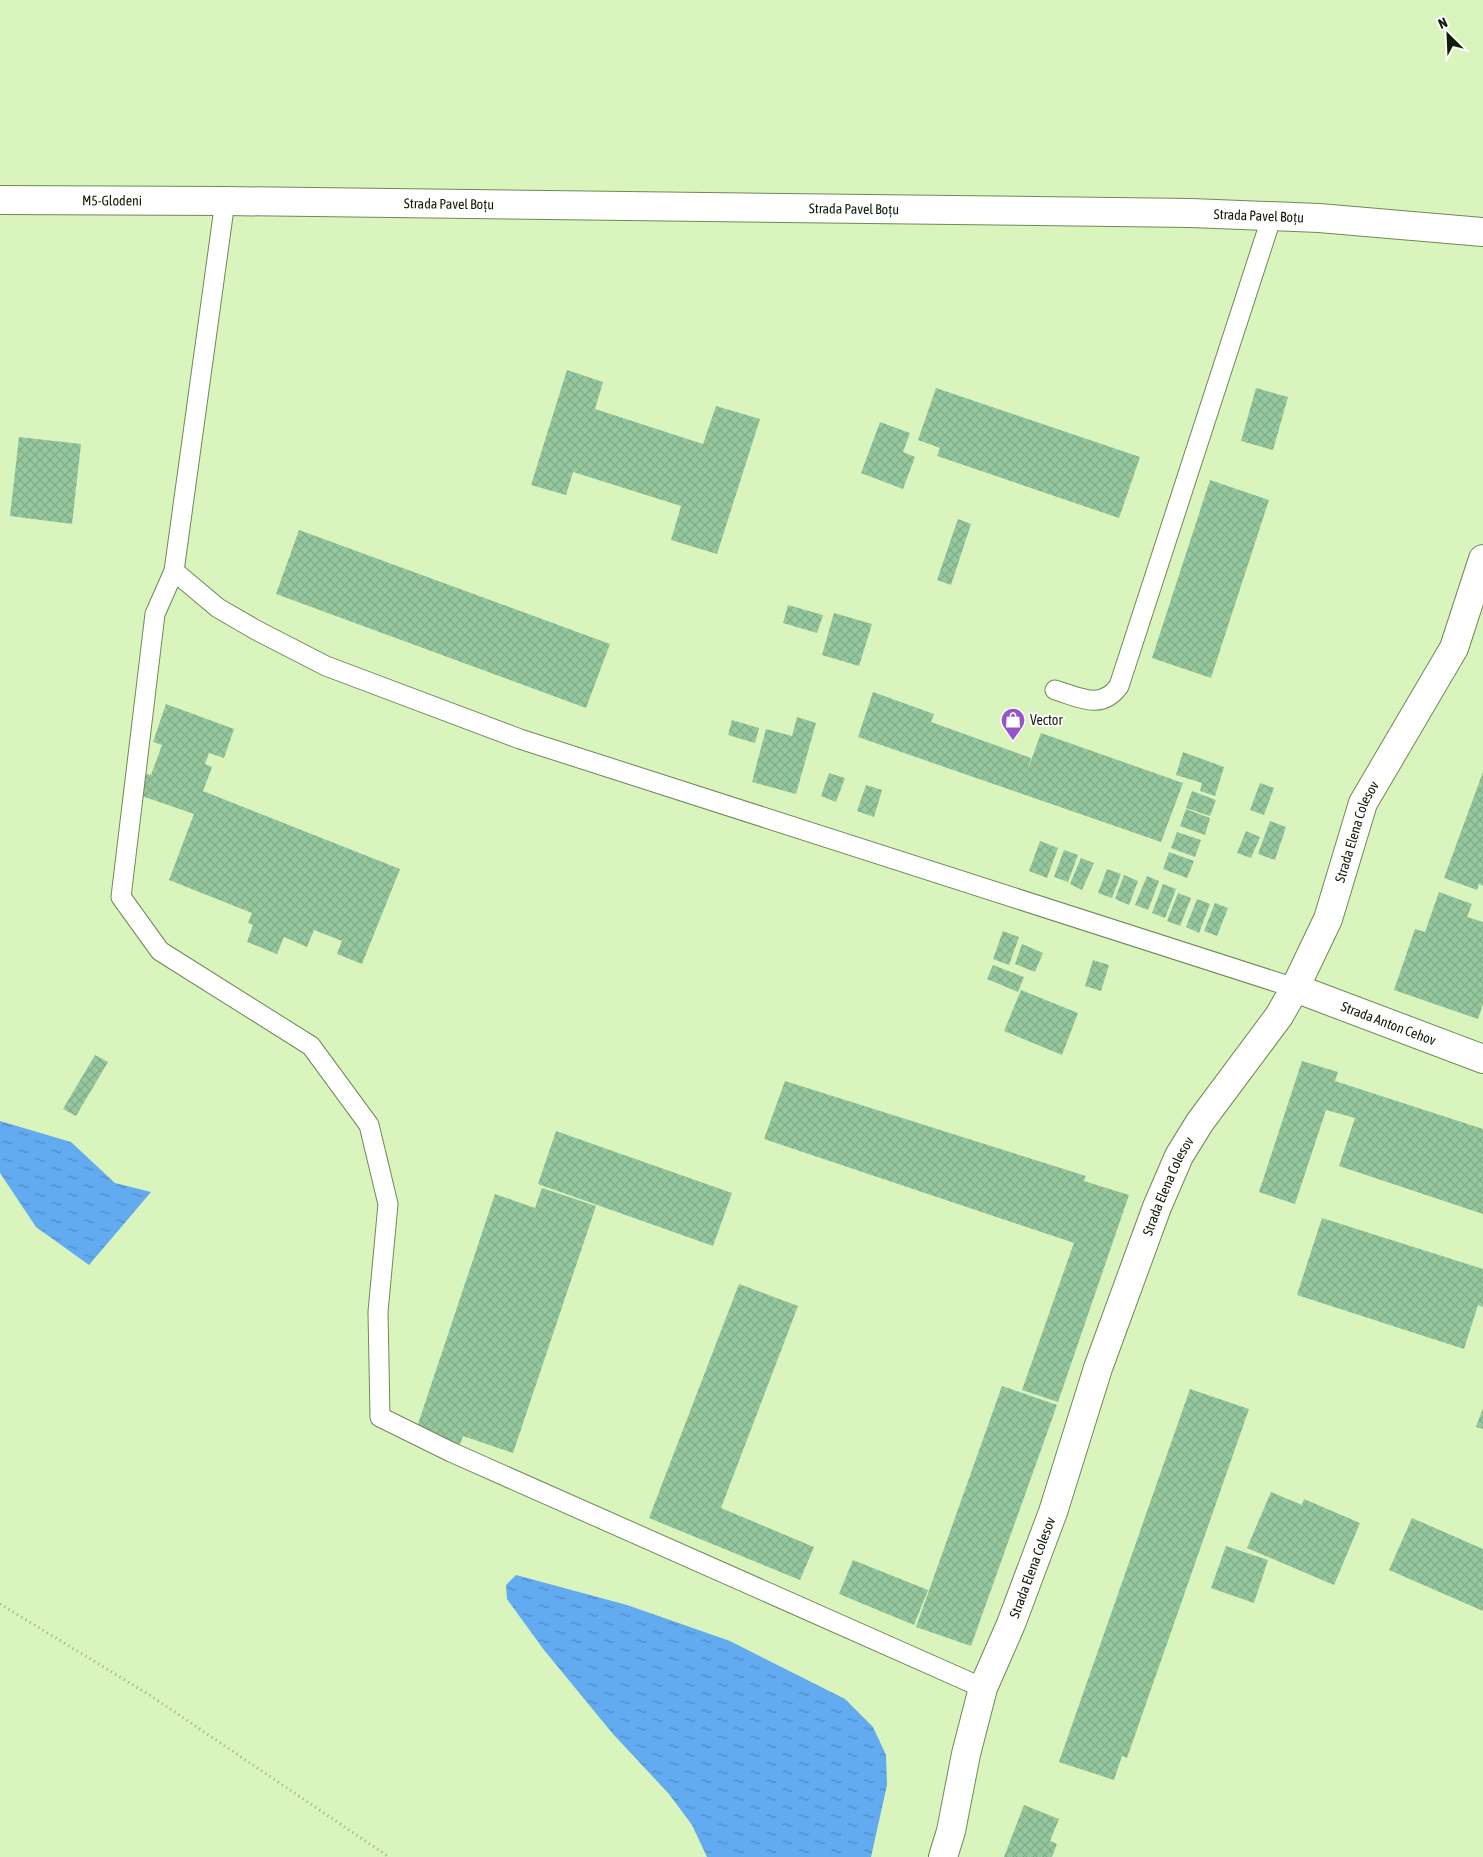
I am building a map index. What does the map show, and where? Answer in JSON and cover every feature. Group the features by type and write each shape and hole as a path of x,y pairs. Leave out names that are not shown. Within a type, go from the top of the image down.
{"street":[{"name":"M5-Glodeni","path":"0,200 224,201"},
{"name":"Strada Pavel Boțu","path":"224,201 1191,213 1381,222 1483,232"},
{"name":"Strada Elena Colesov","path":"943,1857 951,1831 966,1754 983,1688 1053,1512 1098,1368 1138,1255 1179,1156 1200,1122 1279,1016 1295,988 1328,919 1363,803 1454,648 1483,559"},
{"name":"Strada Anton Cehov","path":"1295,988 1483,1060"}],"lane":[{"path":"224,201 174,571 155,614 121,897 160,952 311,1046 369,1125 388,1204 378,1312 380,1417 451,1452 983,1688"},
{"path":"1055,690 1096,701 1104,700 1113,694 1119,686 1272,216"},
{"path":"174,571 218,608 326,666 520,739 1295,988"}],"path":[{"path":"0,1604 148,1694 388,1857"}],"water":[{"path":"0,1121 71,1142 115,1183 151,1192 89,1265 36,1227 0,1173"},
{"path":"516,1575 627,1605 730,1641 845,1699 873,1727 886,1755 887,1785 871,1857 707,1857 692,1825 669,1794 613,1734 544,1650 507,1599 506,1585"}],"building":[{"path":"567,370 603,382 595,409 703,444 716,406 760,419 717,554 671,540 681,506 573,472 566,495 531,485"},
{"path":"936,388 1140,457 1119,518 937,456 940,448 918,440"},
{"path":"1256,388 1288,397 1273,450 1241,441"},
{"path":"880,422 910,433 903,452 915,457 903,489 861,473"},
{"path":"19,437 81,444 72,524 10,516"},
{"path":"1210,480 1269,500 1211,678 1152,658"},
{"path":"958,519 971,524 951,585 937,580"},
{"path":"299,530 610,644 586,708 276,594"},
{"path":"788,605 823,615 817,633 783,623"},
{"path":"834,613 872,624 859,666 822,655"},
{"path":"873,692 934,714 931,722 1031,758 1028,769 1041,733 1183,783 1161,842 858,737"},
{"path":"166,704 234,729 224,758 209,753 205,764 212,767 203,791 400,869 362,964 337,954 342,941 314,930 307,947 284,937 277,954 247,942 253,925 248,923 252,913 169,880 194,814 136,794 144,773 151,775 162,745 153,742"},
{"path":"797,717 816,723 796,794 752,782 766,729 792,736"},
{"path":"732,720 759,728 755,743 728,735"},
{"path":"1183,752 1224,767 1215,796 1200,791 1202,783 1176,775"},
{"path":"1483,772 1483,886 1479,884 1477,890 1444,878"},
{"path":"829,773 845,778 836,802 821,796"},
{"path":"1260,783 1274,788 1264,815 1250,810"},
{"path":"866,785 882,790 874,817 857,811"},
{"path":"1192,791 1216,800 1210,816 1186,808"},
{"path":"1186,809 1210,818 1205,835 1180,826"},
{"path":"1270,821 1286,827 1275,860 1258,854"},
{"path":"1246,831 1260,837 1251,858 1237,853"},
{"path":"1177,832 1201,840 1195,857 1171,848"},
{"path":"1040,841 1058,848 1047,878 1029,871"},
{"path":"1064,850 1078,855 1068,882 1054,877"},
{"path":"1169,852 1194,861 1187,878 1163,869"},
{"path":"1081,858 1094,863 1082,890 1070,884"},
{"path":"1107,869 1121,874 1112,898 1098,893"},
{"path":"1124,875 1138,881 1129,905 1115,899"},
{"path":"1147,876 1159,881 1148,910 1135,905"},
{"path":"1163,884 1176,889 1165,918 1152,913"},
{"path":"1439,892 1472,904 1467,917 1483,922 1483,1004 1478,1019 1394,990 1415,929 1425,932"},
{"path":"1178,893 1191,898 1180,926 1167,921"},
{"path":"1197,899 1210,904 1199,933 1186,927"},
{"path":"1215,903 1228,908 1217,936 1204,931"},
{"path":"1003,931 1019,937 1009,965 993,959"},
{"path":"1022,944 1043,953 1035,972 1015,964"},
{"path":"1093,960 1109,965 1101,991 1085,986"},
{"path":"993,965 1024,977 1018,992 987,979"},
{"path":"1021,990 1078,1013 1062,1055 1004,1031"},
{"path":"95,1055 108,1062 76,1116 63,1109"},
{"path":"1302,1061 1338,1072 1335,1081 1483,1129 1483,1214 1339,1166 1355,1118 1326,1110 1295,1204 1259,1192"},
{"path":"785,1081 1086,1176 1084,1181 1129,1195 1058,1402 1022,1390 1074,1243 764,1139"},
{"path":"556,1131 732,1193 713,1246 538,1184"},
{"path":"542,1188 596,1206 513,1453 463,1436 457,1453 413,1439 495,1194 535,1208"},
{"path":"1322,1218 1483,1269 1483,1307 1478,1305 1464,1349 1297,1295"},
{"path":"739,1284 798,1306 721,1508 814,1547 800,1580 649,1518"},
{"path":"1002,1386 1057,1405 971,1646 916,1627"},
{"path":"1190,1389 1249,1409 1127,1758 1122,1756 1114,1780 1059,1762"},
{"path":"1483,1408 1483,1429 1476,1427"},
{"path":"1271,1492 1302,1505 1304,1499 1360,1523 1334,1585 1247,1548"},
{"path":"1412,1518 1483,1549 1483,1611 1389,1570"},
{"path":"1226,1546 1268,1560 1254,1603 1211,1588"},
{"path":"853,1560 928,1590 914,1625 839,1594"},
{"path":"1024,1805 1059,1819 1050,1841 1057,1844 1052,1857 1004,1857"}],"place":[{"name":"Vector","path":"1013,741"}]}
